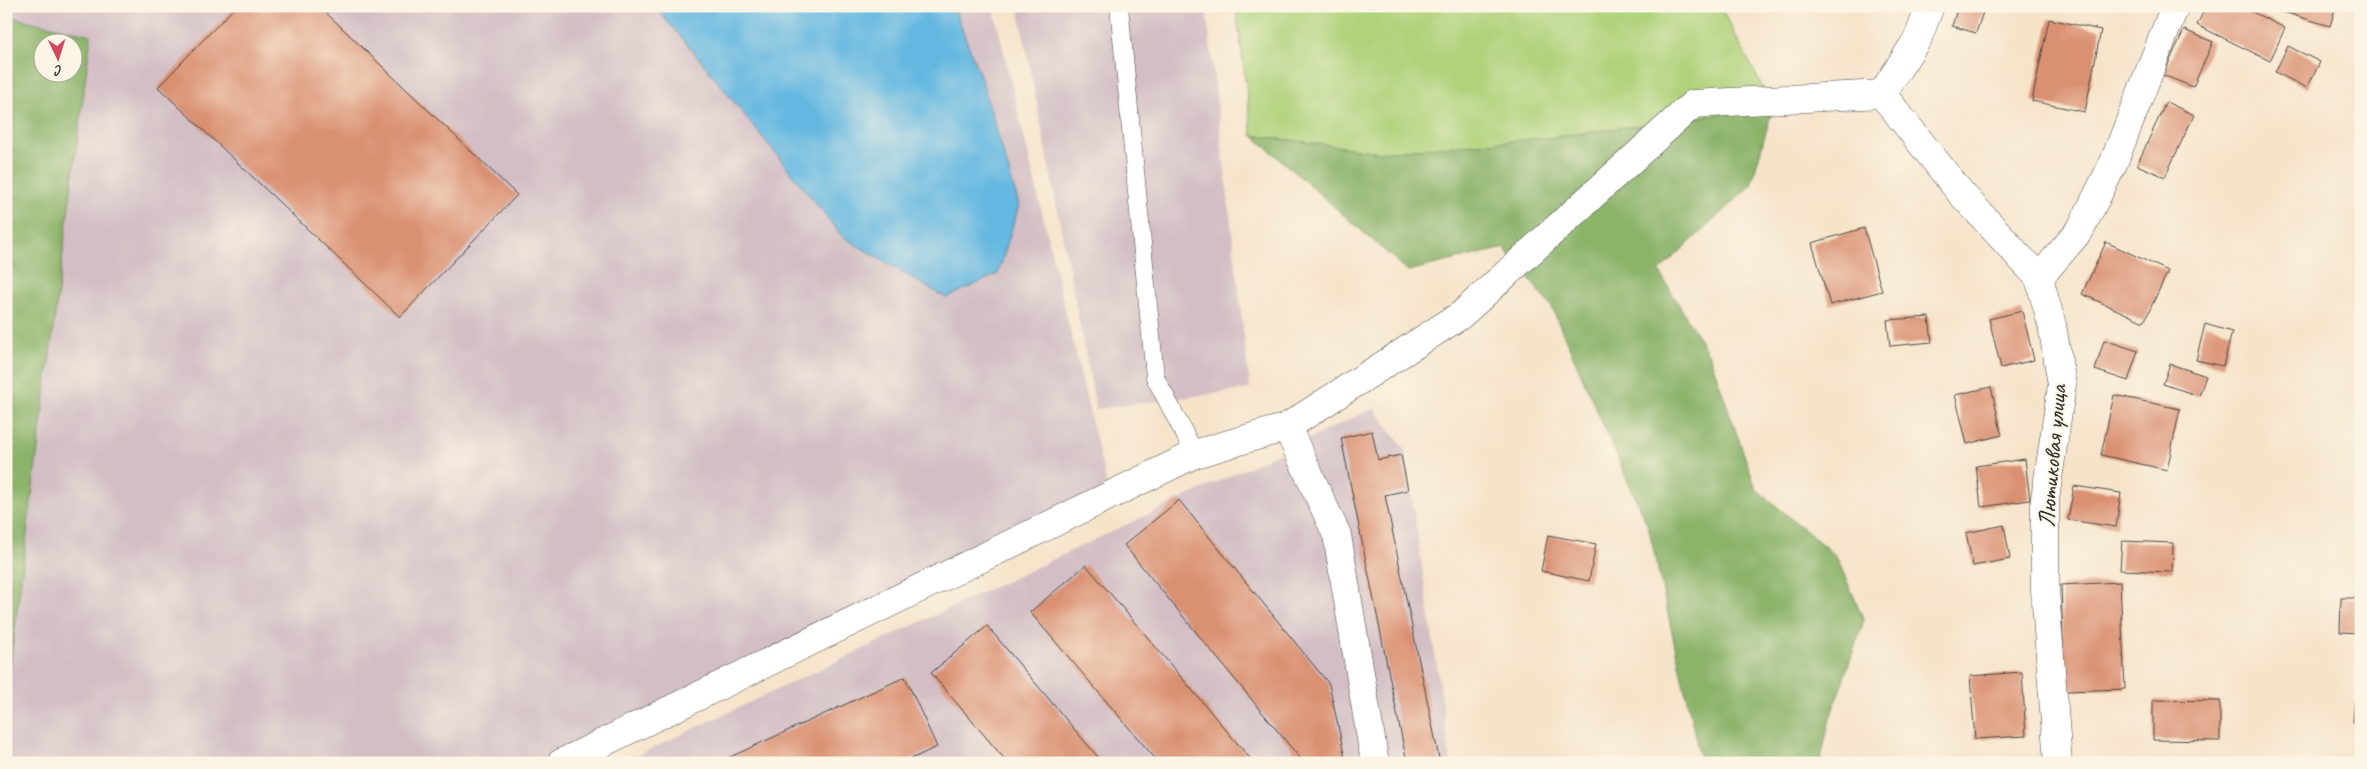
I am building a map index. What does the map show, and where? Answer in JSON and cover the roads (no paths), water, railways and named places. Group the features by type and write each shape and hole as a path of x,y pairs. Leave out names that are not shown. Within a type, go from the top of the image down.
{"street":[{"path":"1882,94 1918,38 1930,6"},
{"path":"1882,94 1960,192 2040,278 2080,230 2113,164 2175,6"},
{"path":"561,763 1195,454 1287,427 1461,315 1693,104 1882,94"},
{"name":"Лютиковая улица","path":"2040,278 2052,325 2062,386 2045,499 2045,590 2058,763"},
{"path":"1287,427 1337,535 1375,763"}],"lane":[{"path":"1119,6 1154,377 1195,454"}],"water":[{"path":"654,6 953,6 981,78 1019,205 998,274 946,298 843,237 693,51"}]}
